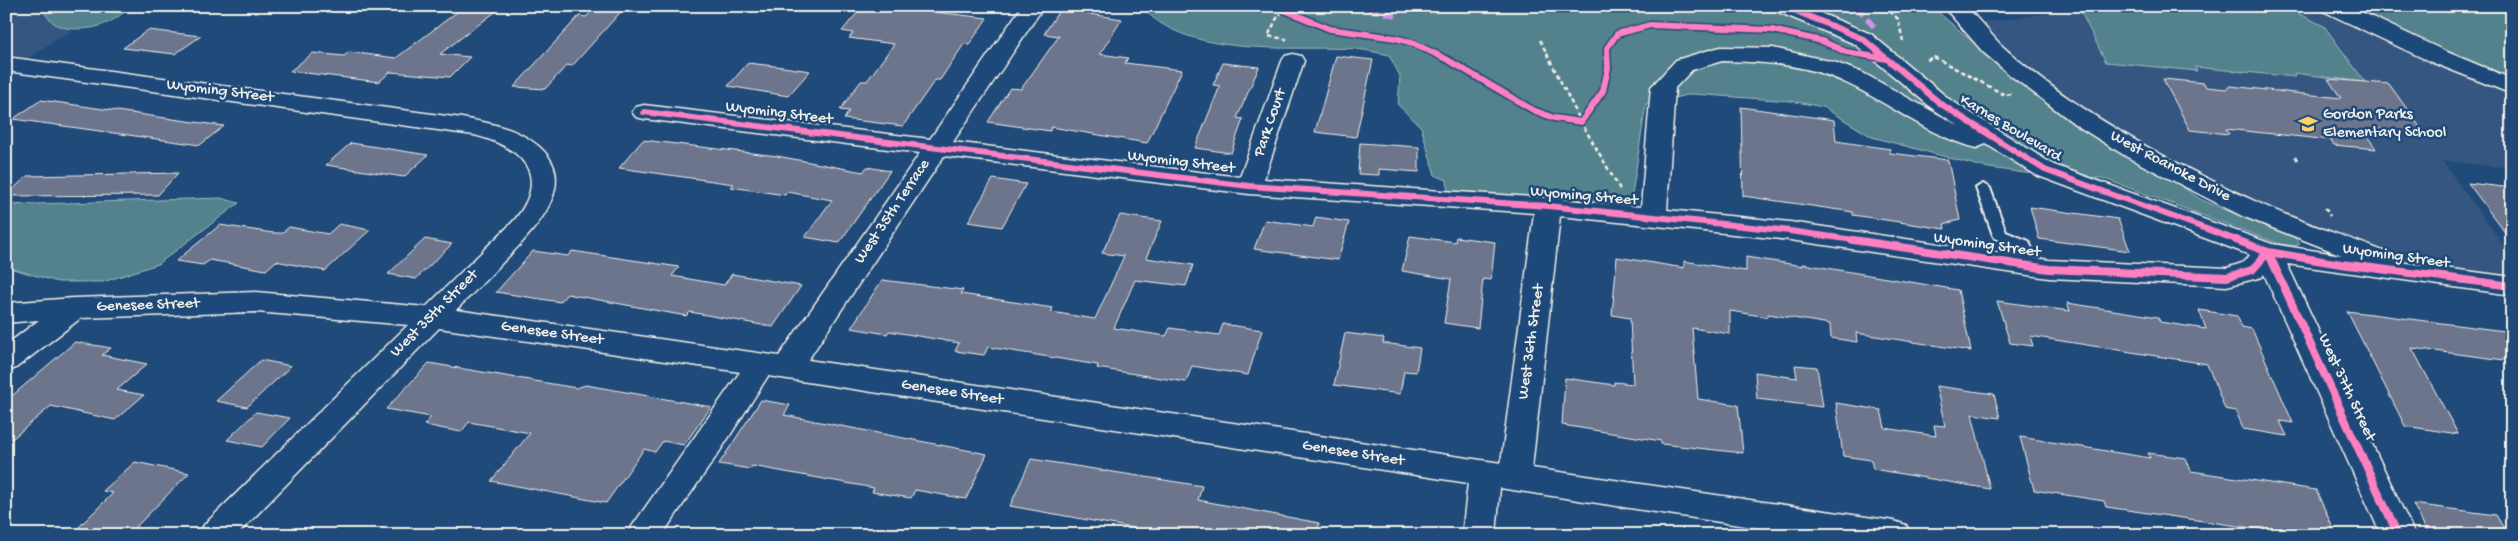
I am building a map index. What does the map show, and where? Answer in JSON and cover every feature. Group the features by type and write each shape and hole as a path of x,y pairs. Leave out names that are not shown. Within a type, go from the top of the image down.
{"street":[{"name":"West 35th Terrace","path":"643,535 711,440 774,366 937,147 1033,6"},
{"name":"Karnes Boulevard","path":"1784,6 1863,39 1942,104 2045,170 2268,252"},
{"path":"2331,6 2438,57 2512,88"},
{"name":"West Roanoke Drive","path":"1957,7 1991,47 2018,70 2085,120 2136,152 2251,210 2419,275"},
{"name":"Park Court","path":"1250,186 1290,50"},
{"path":"1644,216 1663,87 1684,65 1721,54 1773,55 1826,67 1855,78 1945,128 2045,170"},
{"name":"Wyoming Street","path":"6,64 434,120"},
{"name":"Wyoming Street","path":"644,112 1250,186 1548,206 1790,231 2031,266 2227,277 2252,270 2268,252 2419,275 2512,286"},
{"name":"West 35th Street","path":"216,535 526,223 543,190 543,170 532,152 503,134 434,120"},
{"name":"West 36th Street","path":"1479,535 1500,476 1548,206"},
{"name":"West 37th Street","path":"2268,252 2398,535"},
{"name":"Genesee Street","path":"6,313 74,308 256,302 432,317 774,366 1894,535"},
{"path":"6,362 74,308"}],"lane":[{"path":"1983,188 2000,236 2024,244 2031,266"}],"path":[{"path":"1288,6 1277,18 1268,36 1290,50"},
{"path":"1884,6 1898,19 1903,42"},
{"path":"1540,40 1581,122 1644,216"},
{"path":"1927,60 1934,57 2005,94 2020,94"},
{"path":"2295,156 2298,162"},
{"path":"2325,208 2330,217"}],"shaded area":[{"path":"6,6 40,6 49,19 61,27 75,28 28,58 6,55"},
{"name":"Gordon Parks Elementary School","path":"2103,6 2321,6 2512,93 2512,168 2442,161 2512,257 2512,277 2425,266 2353,246 2147,152 2063,97 2011,56 1977,23"}],"green space":[{"path":"40,6 130,6 124,13 108,23 90,28 71,29 55,24"},
{"path":"1141,6 1931,6 2009,73 2085,120 2200,199 2293,236 2300,244 2295,246 2280,244 2102,178 2025,173 1983,167 1872,137 1823,107 1791,101 1692,94 1646,104 1630,208 1566,197 1448,194 1447,180 1435,175 1421,127 1398,105 1400,76 1389,55 1356,49 1272,48 1213,42 1185,35 1161,23"},
{"path":"2125,6 2283,6 2324,26 2365,82 2294,73 2295,77 2195,67 2197,71 2106,62 2081,12"},
{"path":"2344,6 2512,6 2512,80 2387,29"},
{"path":"220,198 239,203 158,264 103,282 58,282 6,267 6,205"}],"building":[{"path":"465,6 503,6 440,54 470,57 450,77 390,72 379,82 290,71 313,53 344,56 349,52 396,58"},
{"path":"598,6 626,6 572,66 567,65 545,89 514,87 579,16 586,17"},
{"path":"863,6 883,6 987,18 969,45 964,44 940,80 935,80 903,126 844,119 849,111 840,110 861,81 867,81 894,44 849,38 853,33 842,31"},
{"path":"1062,6 1087,6 1083,13 1122,19 1100,54 1128,58 1125,63 1182,70 1147,143 1051,127 1050,131 988,122 1010,88 1021,89 1059,36 1044,34"},
{"path":"148,30 201,36 175,54 123,48"},
{"path":"1336,56 1373,60 1356,137 1315,132"},
{"path":"748,63 810,71 788,96 728,86"},
{"path":"1223,63 1259,67 1237,118 1243,119 1231,153 1195,148 1220,86 1213,85"},
{"name":"Gordon Parks Elementary School","path":"2163,79 2204,83 2206,87 2226,89 2230,86 2341,98 2328,79 2389,84 2425,134 2377,129 2380,134 2365,133 2376,149 2334,145 2331,140 2226,129 2229,134 2190,130"},
{"path":"41,100 224,126 200,145 13,119"},
{"path":"1741,107 1834,120 1836,141 1890,149 1890,153 1948,160 1960,220 1944,224 1945,229 1853,215 1853,212 1743,196"},
{"path":"643,140 777,156 863,172 867,167 890,171 839,243 805,237 832,200 787,192 785,195 731,187 734,184 619,168"},
{"path":"351,143 428,155 404,177 326,165"},
{"path":"1360,143 1419,147 1419,172 1379,169 1379,175 1358,174"},
{"path":"178,173 158,195 6,196 27,176"},
{"path":"993,179 1026,184 1002,227 968,222"},
{"path":"2468,183 2512,188 2512,242"},
{"path":"2030,207 2118,219 2130,251 2039,239"},
{"path":"1120,215 1162,221 1146,258 1193,265 1186,286 1135,280 1114,328 1166,336 1170,328 1219,335 1223,324 1262,330 1248,375 1192,366 1186,382 1097,368 1098,365 988,347 984,355 955,351 959,343 889,331 887,334 851,328 882,280 963,290 961,294 1053,308 1051,312 1095,319 1124,256 1102,253"},
{"path":"1316,217 1349,222 1338,260 1254,249 1265,220 1313,227"},
{"path":"339,224 370,230 325,271 276,261 266,270 210,260 203,265 176,261 220,225 273,233 282,233 289,227 328,234"},
{"path":"1410,236 1455,242 1456,237 1495,242 1491,280 1483,279 1478,328 1444,323 1451,279 1402,271"},
{"path":"425,239 452,244 416,279 388,274"},
{"path":"533,251 568,256 572,251 679,267 672,276 724,285 732,274 801,286 773,327 690,312 686,316 567,294 560,302 496,292"},
{"path":"1617,257 1684,268 1684,261 1746,271 1746,257 1803,266 1803,264 1958,290 1971,351 1856,333 1857,342 1831,338 1830,324 1768,314 1768,317 1730,311 1730,334 1692,328 1698,399 1738,405 1743,453 1661,444 1661,441 1562,425 1565,378 1614,385 1614,382 1633,384 1630,318 1612,315"},
{"path":"1997,301 2070,311 2067,303 2158,317 2160,322 2206,329 2199,310 2237,316 2242,327 2252,329 2293,423 2280,421 2287,436 2243,429 2236,411 2225,409 2207,364 2030,336 2033,346 2010,343"},
{"path":"2347,311 2512,332 2512,361 2412,348 2458,434 2405,426"},
{"path":"1345,333 1384,338 1383,343 1420,348 1416,372 1404,371 1400,394 1334,385"},
{"path":"75,342 111,348 102,355 147,364 117,390 144,395 115,420 51,406 6,444 6,401"},
{"path":"261,360 291,366 247,407 216,401"},
{"path":"429,363 576,388 586,385 711,407 684,445 663,441 655,452 644,449 606,503 491,481 530,433 469,422 461,432 424,425 431,417 386,409"},
{"path":"1795,365 1817,367 1823,407 1757,399 1755,372 1797,378"},
{"path":"1936,386 1994,394 2000,418 1972,414 1990,489 1873,469 1871,460 1843,456 1836,403 1881,410 1885,428 1936,436 1934,425 1945,426"},
{"path":"761,400 790,405 784,415 987,454 966,499 915,490 911,498 872,492 874,488 752,466 750,469 719,464"},
{"path":"256,412 290,418 262,447 227,440"},
{"path":"2020,437 2150,458 2148,453 2186,458 2191,471 2316,490 2336,535 2300,535 2106,507 2104,501 2034,490"},
{"path":"1031,459 1202,486 1198,500 1319,523 1318,535 1148,535 1149,531 1010,506"},
{"path":"135,462 189,473 128,535 71,535 113,493 103,491"},
{"path":"2413,504 2496,515 2508,535 2429,535"}],"marked path":[{"path":"1352,6 1395,15 1404,6"},
{"path":"1856,6 1875,28"}],"cycle path":[{"path":"1275,6 1330,29 1395,38 1413,43 1448,60 1498,92 1533,110 1554,118 1581,122 1603,91 1608,68 1607,48 1617,34 1650,25 1737,27 1772,30 1822,41 1846,52 1887,59"},
{"path":"1784,6 1863,39 1941,104 2045,170 2268,252 2341,264 2512,286"},
{"path":"644,112 1249,186 1548,206 1790,231 2049,269 2227,277 2252,270 2268,252"},
{"path":"2268,252 2398,535"}],"place":[{"name":"Gordon Parks Elementary School","path":"2308,124"}]}
